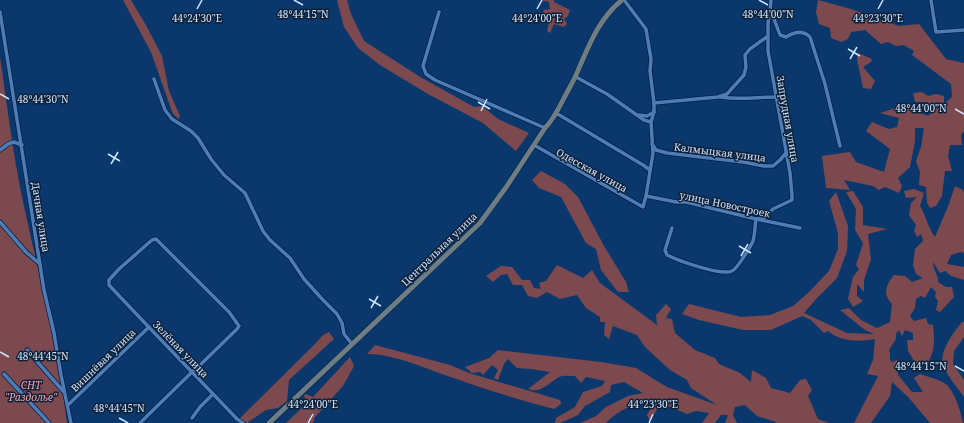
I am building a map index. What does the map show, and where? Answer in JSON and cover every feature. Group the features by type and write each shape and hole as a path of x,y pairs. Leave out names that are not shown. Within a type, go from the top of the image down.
{"street":[{"name":"Центральная улица","path":"270,423 480,223 507,186 545,128 551,122 576,76 588,45 603,20 612,9 623,0"},
{"path":"623,0 646,29 651,59 650,71 654,102 654,112 651,122 651,143 653,153 646,196"},
{"name":"Запрудная улица","path":"756,219 764,218 774,209 792,200 790,172 768,51 770,0"},
{"path":"931,0 936,32 964,30"},
{"path":"770,8 780,35 786,37 800,32 807,34 810,37 825,84 840,146"},
{"name":"Дачная улица","path":"0,12 40,264 71,423"},
{"path":"439,12 423,66 426,74 436,80 545,128"},
{"path":"718,97 727,94 744,75 746,67 745,55 750,49 768,36"},
{"path":"576,76 607,94 639,115 644,120 651,122"},
{"path":"154,80 165,110 172,119 191,131 198,138 211,159 224,175 245,193 263,231 270,240 290,258 304,279 322,300 337,314 342,323 344,334 352,344"},
{"path":"654,102 718,97 742,99 776,97"},
{"path":"639,115 647,116 654,112"},
{"path":"556,113 650,170"},
{"path":"0,150 8,144 14,142 22,146"},
{"name":"Калмыцкая улица","path":"651,143 656,150 667,153 736,161 764,166 773,166 786,153"},
{"name":"Одесская улица","path":"534,146 643,207 646,196"},
{"name":"улица Новостроек","path":"646,196 676,202 686,202 800,228"},
{"path":"672,228 665,250 667,255 691,265 732,272 735,270 751,245 756,219"},
{"path":"0,222 26,252 40,264"},
{"name":"Зелёная улица","path":"192,372 226,341 239,326 229,312 156,239 152,240 119,269 109,280 109,285 236,419 243,423"},
{"name":"Вишнёвая улица","path":"68,405 149,327"},
{"path":"27,350 65,393"},
{"path":"140,423 192,372"},
{"path":"4,374 49,423"},
{"path":"192,418 200,407 213,394"}],"green space":[{"path":"123,0 131,0 162,56 169,91 180,116 179,119 173,114 151,52"},
{"path":"337,0 347,0 351,14 364,41 422,78 474,107 482,106 498,119 529,133 516,151 483,123 428,94 380,65 358,48 344,27"},
{"path":"540,0 554,0 554,2 570,10 568,16 564,19 567,24 564,27 554,24 550,33 547,31 549,22 542,18 544,10 550,9 549,2"},
{"path":"818,0 851,9 899,26 919,24 946,59 964,63 964,131 961,135 962,145 950,145 948,156 952,171 945,171 942,196 936,206 930,208 927,203 926,187 919,185 920,172 916,161 921,147 924,128 915,128 915,141 910,167 898,178 902,186 899,193 885,187 879,190 873,186 844,180 850,190 826,188 822,156 850,152 856,162 884,172 890,149 866,131 872,122 889,129 897,127 899,118 880,113 902,106 928,116 938,107 926,102 915,102 913,93 922,92 928,96 936,94 944,96 944,104 952,97 951,84 912,55 914,51 904,45 896,46 888,42 881,44 865,30 851,32 848,39 841,42 831,38 830,28 819,24 816,12"},
{"path":"858,53 872,59 871,62 863,67 875,81 871,89 863,88 857,59"},
{"name":"СНТ \"Раздолье\"","path":"0,57 19,184 59,367 67,423 0,423"},
{"path":"541,171 565,184 578,197 604,246 626,282 629,292 618,292 601,270 596,249 586,243 561,197 539,188 532,180"},
{"path":"955,186 963,190 964,193 964,253 961,252 951,255 947,264 964,267 964,280 951,276 945,271 940,273 933,262 938,277 938,282 946,287 952,287 954,297 940,312 936,310 938,301 935,297 936,292 931,287 925,298 921,296 916,299 915,308 910,316 914,321 926,318 928,324 933,325 934,346 929,361 926,365 916,364 908,351 907,340 913,340 913,333 905,330 902,336 899,330 896,334 896,339 889,350 890,360 892,362 897,360 898,375 912,392 923,392 914,378 920,374 947,385 955,398 963,423 930,423 909,398 892,382 890,396 871,423 854,423 878,376 867,374 873,360 875,339 863,341 850,340 833,335 828,331 824,333 811,320 802,316 771,330 743,330 699,320 682,314 689,304 741,317 770,315 793,306 829,271 838,249 838,233 829,201 836,192 848,226 847,251 837,278 804,313 847,333 874,334 865,330 840,310 849,308 861,320 877,328 890,322 892,304 887,297 886,290 894,275 905,276 912,282 923,278 916,274 913,265 915,249 923,241 921,234 917,237 914,231 916,225 909,215 911,203 917,197 906,198 904,191 914,189 924,193 920,206 935,237"},
{"path":"853,191 863,207 863,225 887,229 868,234 871,259 864,280 864,292 857,284 857,296 863,301 853,307 848,299 853,277 859,269 856,265 863,243 855,230 856,209 846,192"},
{"path":"557,265 583,278 592,270 600,283 657,325 656,315 666,304 671,309 666,318 672,319 675,333 695,350 715,358 719,364 740,373 751,382 752,370 766,378 771,388 790,393 800,380 806,379 812,390 808,396 818,419 829,423 775,423 776,422 757,416 745,405 735,407 733,415 737,423 725,423 728,415 721,415 715,423 702,423 709,413 696,411 687,414 661,403 650,421 647,415 655,401 641,403 622,410 606,423 580,423 596,416 606,407 628,396 643,393 624,382 611,385 610,392 585,406 578,415 560,423 555,423 556,418 575,407 583,392 602,386 605,381 586,377 581,383 575,376 562,376 540,389 532,390 528,389 550,372 517,368 508,359 504,364 498,380 494,378 498,370 492,365 483,375 480,372 472,373 465,367 489,358 498,350 601,362 636,368 667,387 717,405 691,388 687,380 670,370 645,347 637,335 613,326 609,339 604,335 605,322 600,322 600,317 586,308 577,295 560,299 547,292 537,298 528,296 522,285 513,285 507,274 501,275 493,282 486,276 501,266 512,267 522,280 530,280 534,288 541,289 539,283 546,281"},
{"path":"962,322 964,322 964,337 954,351 953,364 964,380 964,397 947,373 942,360 948,342"},
{"path":"329,332 334,339 289,380 287,401 278,408 266,410 247,423 239,419 323,335"},
{"path":"375,345 450,365 469,373 560,400 561,404 554,409 491,391 399,359 377,354 367,354"},
{"path":"350,357 354,366 343,386 315,417 313,423 286,423 306,404 304,395 306,394 313,397"}]}
